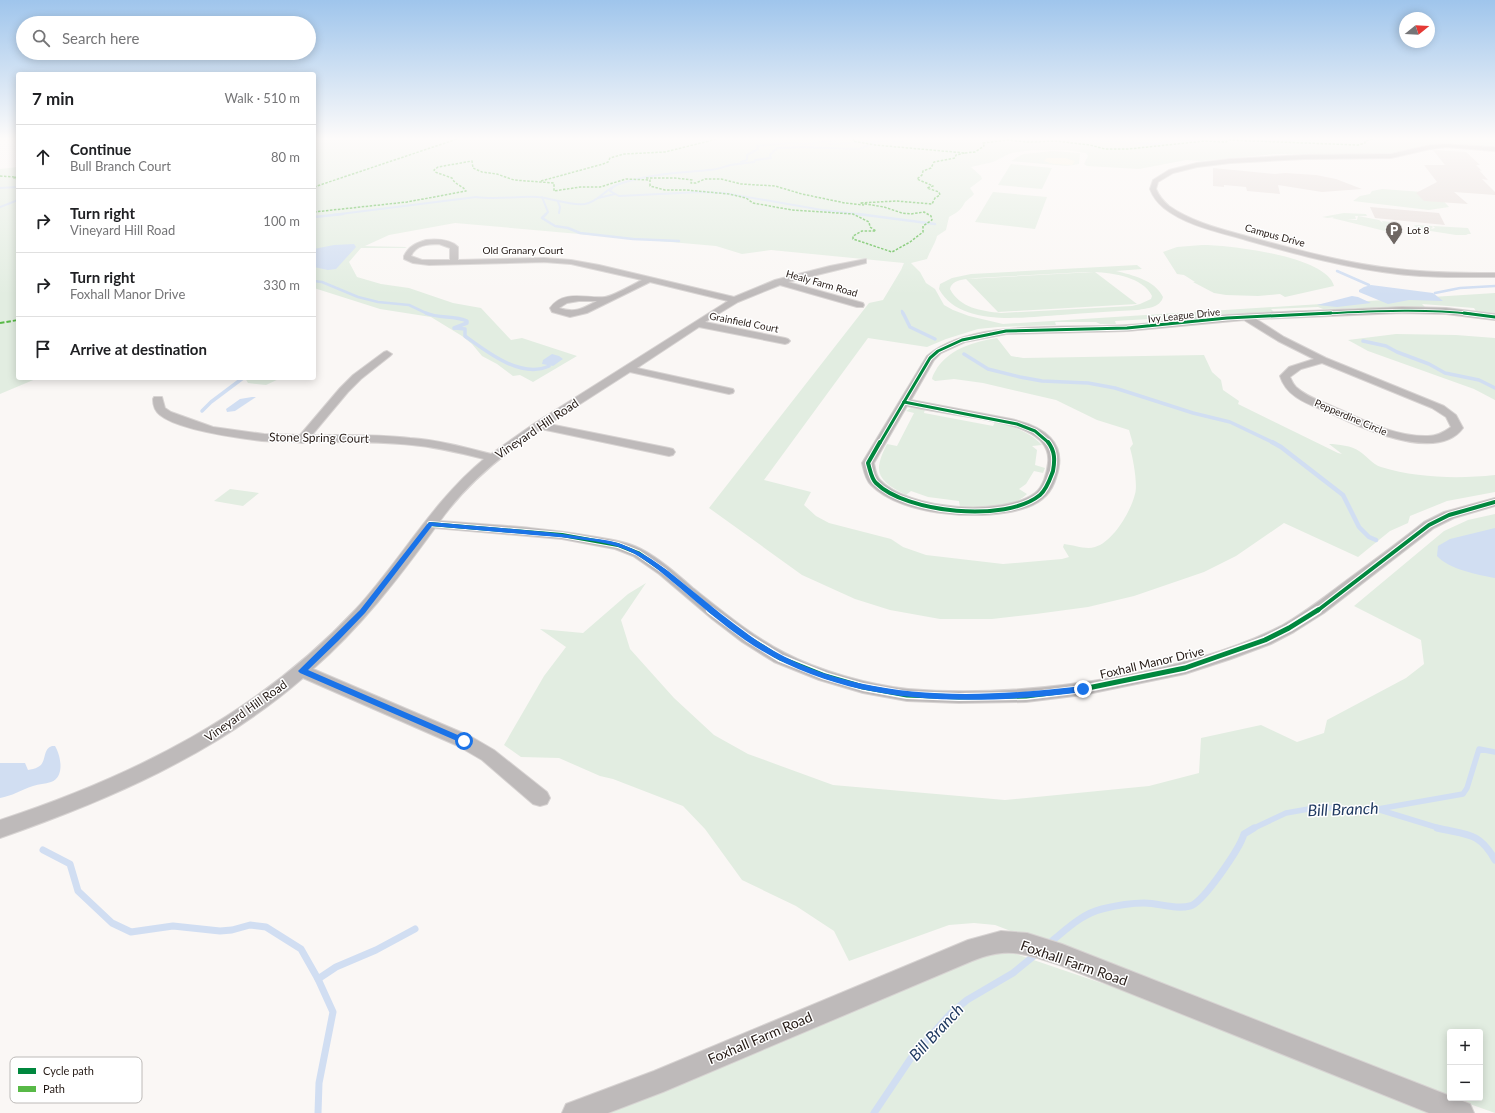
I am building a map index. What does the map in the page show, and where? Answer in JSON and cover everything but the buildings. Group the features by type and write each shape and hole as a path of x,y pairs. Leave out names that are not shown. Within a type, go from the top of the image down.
{"street":[{"name":"Campus Drive","path":"1154,191 1159,201 1167,207 1199,223 1242,237 1318,257 1364,267 1411,273 1495,275"},
{"name":"Old Granary Court","path":"454,262 454,247 444,243 432,242 416,246 407,257 415,262 454,262 544,260 571,262 599,267 685,289 702,299 730,304"},
{"name":"Vineyard Hill Road","path":"0,829 44,815 92,797 154,769 216,734 261,703 302,671 336,640 362,611 448,500 467,480 510,444 730,304 778,282 810,272 863,261"},
{"path":"608,300 578,298 561,302 554,308 555,310 563,313 577,313 608,300 648,280"},
{"name":"Healy Farm Road","path":"778,282 860,305"},
{"name":"Ivy League Drive","path":"904,402 1019,424 1040,434 1048,440 1053,448 1055,457 1048,485 1040,496 1013,508 992,512 948,511 902,499 885,491 874,482 870,474 868,463 904,402 930,358 938,351 948,346 976,336 1006,331 1148,327 1246,317 1402,310 1446,311 1495,317"},
{"name":"Pepperdine Circle","path":"1246,317 1281,339 1323,360 1436,406 1456,421 1457,428 1452,434 1440,438 1426,439 1392,434 1361,423 1310,400 1296,393 1289,386 1285,376 1288,372 1323,360"},
{"name":"Grainfield Court","path":"699,324 785,341"},
{"path":"302,440 344,390 387,354"},
{"path":"628,369 729,391"},
{"name":"Stone Spring Court","path":"158,399 158,404 165,414 198,427 245,436 302,440 399,440 442,446 493,458"},
{"path":"539,426 669,452"},
{"name":"Foxhall Manor Drive","path":"430,524 562,535 618,545 638,553 664,571 729,624 780,658 825,676 863,687 914,695 959,697 1026,696 1083,689 1185,668 1265,640 1289,628 1319,609 1429,525 1449,515 1495,502"},
{"path":"302,671 464,741 488,755 540,798"},
{"name":"Foxhall Farm Road","path":"575,1113 654,1083 968,951 993,943 1011,941 1062,955 1461,1113"}],"shaded area":[{"path":"0,191 16,191 16,380 33,380 0,394"},
{"path":"316,191 972,191 974,194 956,213 949,217 946,230 937,236 927,259 911,263 920,272 926,283 935,289 944,305 969,316 1003,324 1495,293 1495,313 1476,311 1474,308 1422,304 1425,307 1323,309 1318,307 1271,309 1274,312 1227,314 1155,321 1150,319 1115,321 1116,324 1100,324 1096,322 1055,322 1056,325 978,329 946,339 927,347 868,338 764,480 811,492 804,505 816,516 829,523 891,539 903,547 926,555 1003,564 1062,559 1069,557 1063,547 1064,544 1091,548 1102,544 1115,533 1130,509 1136,490 1136,478 1130,448 1133,444 1129,430 1097,420 1056,400 983,383 954,379 935,381 932,379 937,368 949,355 972,344 997,338 1011,356 1023,358 1204,355 1212,372 1221,380 1223,390 1239,401 1238,404 1338,453 1342,454 1329,444 1341,445 1356,449 1378,466 1395,471 1438,477 1495,475 1495,492 1447,501 1410,516 1408,523 1390,531 1358,557 1284,523 1236,556 1204,572 1134,596 1088,607 1036,614 992,619 940,619 890,610 855,599 802,575 709,508 869,303 883,300 904,263 771,250 742,254 716,246 455,223 389,235 365,246 407,247 361,248 349,262 357,277 381,284 409,288 453,303 481,308 511,340 522,338 577,356 533,382 520,375 513,376 497,364 482,356 472,344 462,336 431,317 380,309 316,289"},
{"path":"1372,191 1436,193 1449,207 1429,210 1353,201 1360,196 1370,194"},
{"path":"993,192 1047,197 1035,229 975,222"},
{"path":"1344,213 1366,214 1367,216 1358,216 1379,220 1383,223 1382,221 1400,223 1401,225 1398,225 1400,229 1389,232 1332,218 1334,217 1322,217","holes":["1355,216 1358,216 1357,220 1347,220 1356,219"]},
{"path":"1414,225 1432,226 1433,227 1431,229 1435,228 1433,226 1468,228 1471,234 1456,235 1418,229"},
{"path":"1202,245 1254,250 1276,254 1296,260 1314,267 1327,276 1334,286 1285,297 1280,294 1258,296 1214,293 1193,282 1195,282 1184,275 1177,274 1163,252 1177,247"},
{"path":"1137,265 1142,269 1116,271 1149,282 1155,286 1163,297 1156,305 1138,310 1012,318 977,315 962,310 949,301 939,289 940,284 952,278 971,274","holes":["1094,272 967,279 976,278","1095,272 1119,275 1135,280 1148,290 1152,296 1151,299 1132,306 1001,313 979,310 965,304 959,300 950,289 954,283 966,279 998,312 1137,304"]},
{"path":"1396,334 1456,335 1495,338 1495,400 1474,389 1368,351 1348,340"},
{"path":"246,380 277,380 266,385 248,383"},
{"path":"911,408 925,409 924,413 993,426 995,422 1020,430 1032,436 1042,445 1032,446 1037,450 1035,465 1045,468 1043,473 1034,471 1026,484 1019,489 1027,494 1021,499 1005,505 960,507 959,501 928,497 911,491 906,495 889,485 880,475 879,469 882,454 887,444 897,446 914,413 906,411"},
{"path":"230,489 259,493 243,506 214,501"},
{"path":"1495,514 1495,1113 1461,1101 1483,1101 1483,1029 1447,1029 1447,1096 995,925 974,923 949,925 849,961 834,931 796,906 742,880 705,829 683,806 613,779 600,776 559,758 521,757 504,745 544,676 566,647 540,629 583,633 628,594 646,583 621,620 630,649 674,698 714,735 748,754 833,785 1005,800 1149,786 1199,773 1201,738 1261,725 1297,742 1324,733 1327,720 1406,678 1424,664 1421,640 1354,606 1444,531 1468,520"},
{"path":"1010,952 1160,1003 1434,1113 598,1113 988,953"}],"water":[{"path":"354,244 356,247 336,269 328,270 316,267 316,249 334,245"},
{"path":"1371,285 1433,293 1443,301 1409,300 1388,304 1359,292 1359,290 1364,287"},
{"path":"1352,296 1371,303 1337,307 1317,305"},
{"path":"552,354 563,359 553,366 542,364 543,360"},
{"path":"256,397 235,411 227,412 226,409 240,399"},
{"path":"1495,528 1495,578 1456,568 1442,561 1437,556 1438,546 1450,539"},
{"path":"52,746 55,746 60,760 60,771 55,779 51,782 33,786 0,798 0,763 25,763 28,770 36,768 41,765 47,750"}],"waterway":[{"path":"598,198 607,191"},
{"path":"610,191 619,196 700,192 724,193 822,210 864,215"},
{"path":"598,198 615,194"},
{"path":"332,215 476,197 542,198"},
{"path":"542,198 573,204 590,203 598,198"},
{"path":"542,198 548,212 542,218 555,226 568,228 580,233 633,239 679,241"},
{"path":"0,207 16,201"},
{"path":"558,202 560,207 559,213"},
{"path":"316,217 343,214"},
{"path":"858,214 864,215"},
{"path":"864,215 935,224"},
{"path":"1337,271 1369,285"},
{"path":"316,281 322,282 358,297 378,302 409,305 428,314"},
{"path":"1435,293 1460,288 1495,286"},
{"path":"426,313 467,321 467,323 454,328"},
{"path":"903,313 910,327 935,339"},
{"path":"455,328 465,329 465,336 505,362 527,369 538,369 549,366"},
{"path":"1363,341 1386,346 1397,352 1429,364 1445,373 1479,380 1495,388"},
{"path":"964,354 988,369 1020,377 1042,381 1088,383 1115,388 1193,413 1230,422 1273,442"},
{"path":"202,411 211,402 240,380"},
{"path":"1273,442 1281,447 1343,495 1359,527 1369,537 1376,540"},
{"name":"Bill Branch","path":"1254,828 1286,813 1320,807 1351,810 1378,809 1463,794 1467,788 1479,749 1495,752"},
{"path":"1380,810 1442,829"},
{"name":"Bill Branch","path":"1048,944 1080,919 1094,911 1139,903 1150,903 1173,907 1190,906 1196,903 1212,886 1236,851 1244,834 1254,828"},
{"path":"1437,828 1464,834 1477,839 1483,844 1495,860"},
{"path":"43,850 70,864 78,891 112,923 131,932 173,926 220,931 232,930 250,925 266,927 301,949 318,979"},
{"path":"318,979 336,967 376,950 415,929"},
{"name":"Bill Branch","path":"874,1113 911,1058 950,1014 967,1000 1013,973 1035,955"},
{"path":"318,979 333,1012 319,1083 318,1113"}],"marked path":[{"path":"316,212 407,202 466,191"},
{"path":"554,191 561,191"},
{"path":"696,191 729,194 746,198 753,203 792,210 853,214 869,222 870,227 876,231 862,231 853,236 853,239 876,246 889,252 892,252 910,242 923,232 923,226 932,220 931,216 924,212 911,214 902,213 884,207 860,203 896,201 932,204 935,198 940,195 939,192 936,191"},
{"path":"792,191 845,203 864,205"},
{"path":"0,323 16,320"}],"cycle path":[{"path":"904,402 868,463 874,481 890,493 909,501 932,507 956,511 980,512 1003,510 1023,504 1039,496 1045,490 1051,477 1054,464 1053,452 1048,442 1035,431 1011,422 904,402 930,358 938,351 962,340 1006,331 1127,328 1227,318 1402,310 1446,311 1495,317"},
{"path":"430,524 562,535 618,545 638,553 664,571 717,615 748,638 780,658 825,676 863,687 907,695 959,697 1026,696 1083,689 1185,668 1265,640 1289,628 1319,609 1429,525 1449,515 1495,502"}],"place":[{"name":"Lot 8","path":"1394,245"}],"route":[{"path":"464,741 302,671 336,640 362,611 430,524 562,535 598,540 618,545 638,553 664,571 748,638 780,658 825,676 863,687 907,695 959,697 1026,696 1083,689"}]}
